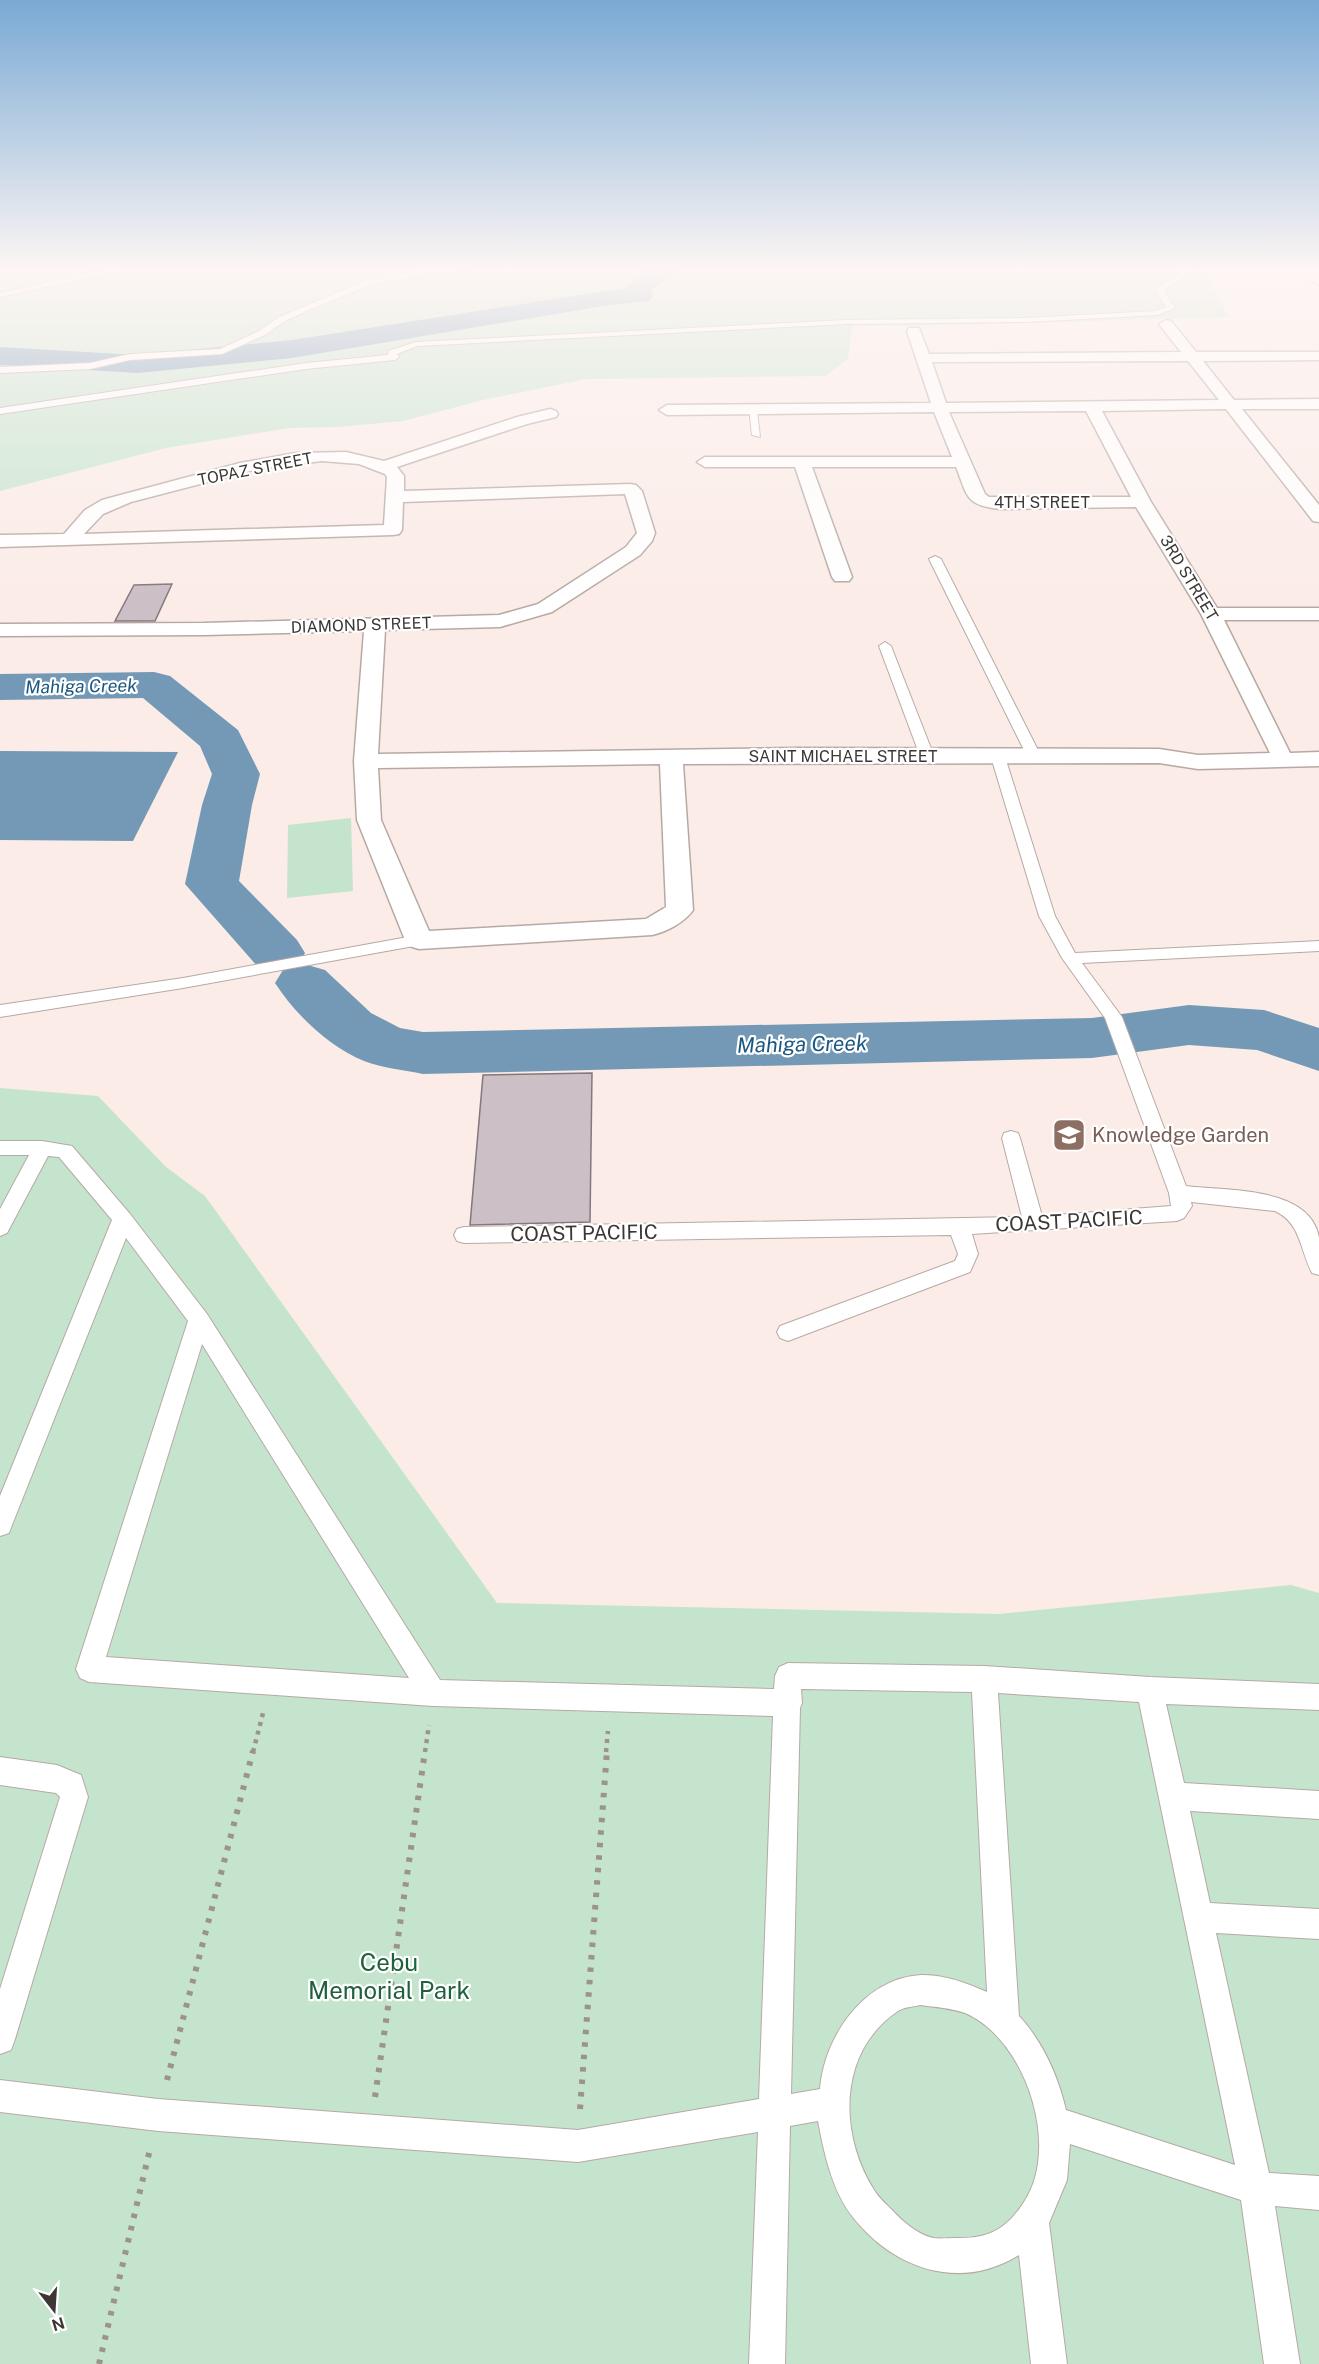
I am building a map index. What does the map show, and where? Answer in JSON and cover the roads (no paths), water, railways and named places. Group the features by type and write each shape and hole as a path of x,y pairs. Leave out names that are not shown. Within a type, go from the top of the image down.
{"street":[{"name":"4TH STREET","path":"929,377 961,462 977,497 984,502 1143,502"},
{"path":"1209,377 1319,517"},
{"path":"667,410 1319,404"},
{"name":"3RD STREET","path":"1092,407 1143,502 1211,614 1280,751"},
{"path":"385,466 523,420 550,414"},
{"name":"TOPAZ STREET","path":"69,540 91,515 110,503 219,473 314,456 355,459 385,466"},
{"path":"705,462 961,462"},
{"path":"802,462 842,577"},
{"path":"0,541 389,530 395,528 396,476 385,466"},
{"name":"DIAMOND STREET","path":"0,630 375,626 500,621 545,608 633,550 643,541 646,533 630,489 395,498"},
{"path":"1211,614 1319,614"},
{"path":"375,626 366,760 369,820 419,940 652,927 680,910 671,756"},
{"name":"SAINT MICHAEL STREET","path":"366,760 671,756 1159,756 1198,762 1319,759"}],"lane":[{"path":"0,411 229,377"},
{"path":"752,410 757,435"},
{"path":"935,560 1034,756"},
{"path":"885,646 927,756"},
{"path":"998,757 1047,916 1070,958 1113,1017 1179,1193 1278,1204 1287,1207 1302,1219 1319,1267"},
{"path":"0,1011 171,985 419,940"},
{"path":"1070,958 1319,946"},
{"path":"1011,1138 1034,1224"},
{"path":"0,1148 42,1148 65,1151 123,1219 199,1320 433,1693"},
{"path":"0,1228 42,1148"},
{"name":"COAST PACIFIC","path":"464,1235 1034,1224 1178,1213 1182,1206 1179,1193"},
{"path":"0,1525 123,1219"},
{"path":"788,1332 963,1266 968,1254 958,1227"},
{"path":"199,1320 89,1669 433,1693 610,1696 789,1703"},
{"path":"767,2364 789,1703 788,1676 984,1679 1150,1690 1319,1697"},
{"path":"984,1679 1004,2023"},
{"path":"1150,1690 1256,2188 1282,2364"},
{"path":"0,1771 57,1779 71,1785 74,1790 74,1797 0,2039"},
{"path":"1173,1796 1319,1805"},
{"path":"1198,1917 1319,1924"},
{"path":"920,1990 949,1993 978,2004 1004,2023 1028,2051 1044,2085 1053,2122 1052,2175 1044,2199 1032,2220 1012,2241 987,2254 960,2259 932,2256 905,2243 879,2223 859,2198 844,2167 834,2136 831,2103 836,2069 849,2037 868,2014 892,1998 920,1990"},
{"path":"0,2096 158,2115 578,2146 831,2103"},
{"path":"1053,2122 1256,2188 1319,2193"},
{"path":"1032,2220 1049,2364"}],"water":[{"path":"0,751 178,752 133,841 0,840"}],"waterway":[{"name":"Mahiga Creek","path":"0,687 154,685 221,740 236,774 227,805 212,884 277,953"},
{"name":"Mahiga Creek","path":"304,983 350,1027 385,1046 423,1053 1092,1038 1189,1025 1264,1030 1319,1050"}],"place":[{"name":"Knowledge Garden","path":"1069,1135"}],"park label":[{"name":"Cebu Memorial Park","path":"389,1976"}]}
